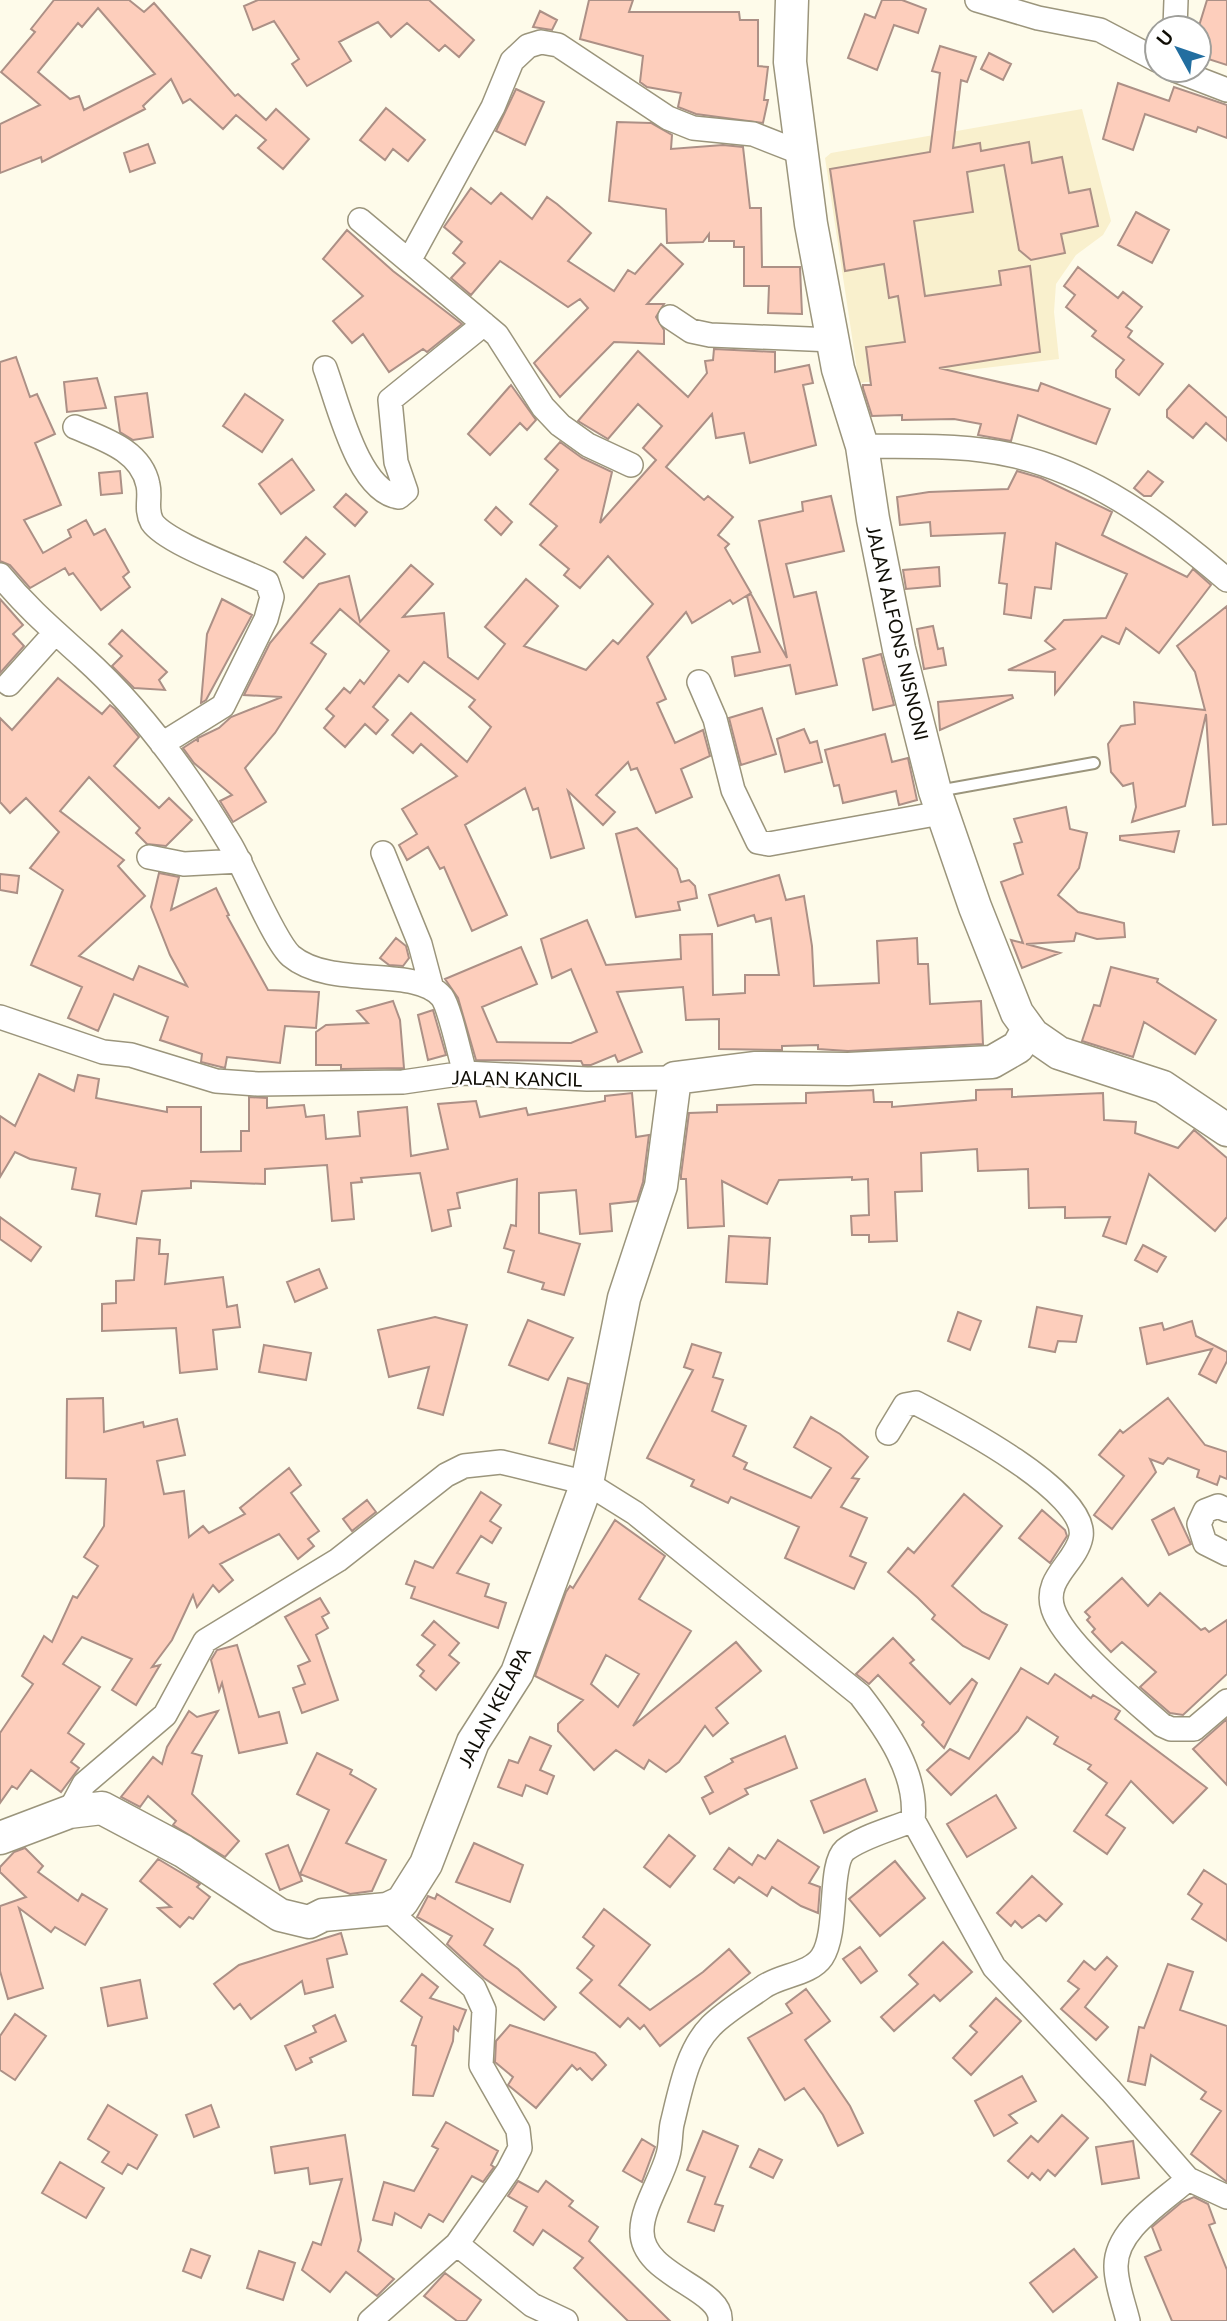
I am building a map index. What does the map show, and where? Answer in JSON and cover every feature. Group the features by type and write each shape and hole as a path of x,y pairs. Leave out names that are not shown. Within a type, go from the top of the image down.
{"street":[{"name":"JALAN ALFONS NISNONI","path":"792,0 790,62 811,224 833,340 862,446 873,519 897,636 938,802 1004,984 1028,1029 1059,1053 1163,1087 1227,1130"},
{"path":"976,0 1038,18 1100,30 1143,53"},
{"path":"410,261 493,107 512,61 528,46 541,42 558,45 668,118 693,128 753,134 804,154"},
{"path":"360,220 484,324 502,343 543,407 560,425 588,445 631,465"},
{"path":"670,317 691,331 710,335 833,340"},
{"path":"326,368 365,471 387,496 398,497 406,491 396,462 390,400 484,324"},
{"path":"75,427 108,439 125,451 144,471 149,488 147,509 153,522 169,538 267,582 272,597 266,618 223,706 162,744"},
{"path":"862,446 957,447 1010,454 1039,463 1112,495 1181,541 1227,580"},
{"path":"0,575 54,635 83,657 162,744 200,792 291,955 327,971 358,978 405,979 432,989 443,998 465,1073"},
{"path":"9,684 54,635"},
{"path":"699,682 715,719 733,790 758,842 769,844 938,802"},
{"path":"383,853 420,944 432,989"},
{"path":"149,857 184,864 240,861"},
{"name":"JALAN KANCIL","path":"0,1017 103,1052 131,1055 216,1080 270,1084 403,1082 465,1073 587,1079 675,1078 754,1068 848,1069 992,1062 1018,1047 1028,1029"},
{"name":"JALAN KELAPA","path":"387,1909 402,1902 425,1864 463,1762 517,1673 587,1483 624,1298 662,1186 675,1078"},
{"path":"888,1433 905,1405 916,1403 1001,1449 1068,1503 1079,1520 1080,1538 1053,1584 1052,1608 1066,1633 1162,1725 1171,1729 1194,1729 1227,1701"},
{"path":"69,1812 84,1784 164,1715 205,1641 338,1560 446,1475 464,1466 501,1462 587,1483 635,1513 860,1695 879,1720 908,1775 915,1805 913,1820 994,1967 1102,2081 1188,2179 1227,2197"},
{"path":"1227,1510 1218,1506 1205,1511 1199,1524 1205,1543 1227,1554"},
{"path":"0,1838 69,1812 93,1807 113,1812 183,1851 280,1915 309,1922 323,1916 387,1909 457,1972 478,1995 484,2010 481,2065 521,2141 508,2171 457,2244 370,2321"},
{"path":"720,2321 719,2310 706,2297 651,2258 641,2232 670,2152 670,2136 682,2082 702,2037 712,2025 769,1982 821,1960 830,1940 838,1864 844,1852 913,1820"},
{"path":"1128,2321 1116,2268 1121,2247 1133,2227 1188,2179"},
{"path":"457,2244 532,2305 566,2321"}],"lane":[{"path":"938,802 1094,763"}],"shaded area":[{"path":"1082,109 1111,221 1103,235 1076,255 1056,284 1054,312 1059,359 859,383 825,158 831,153"}],"building":[{"path":"54,0 129,0 144,12 154,3 235,96 238,94 266,120 276,109 309,139 283,169 258,148 266,140 236,115 223,129 190,99 183,103 171,79 143,106 145,109 42,162 41,157 0,173 0,124 40,105 1,72 35,32 31,29","holes":["98,8 155,74 84,110 79,96 70,99 38,72 78,23 82,27"]},
{"path":"258,0 429,0 474,40 459,57 445,45 439,51 407,23 391,37 378,22 339,42 351,61 307,86 292,64 299,59 274,21 253,30 244,6"},
{"path":"589,0 633,0 629,12 739,12 740,20 758,20 758,66 768,67 764,100 768,100 763,123 696,114 678,107 681,93 647,87 640,82 643,56 580,39"},
{"path":"882,0 902,0 926,9 918,33 894,25 877,70 848,58 865,14 875,18"},
{"path":"1207,0 1227,0 1227,65 1213,60 1213,14 1203,14"},
{"path":"540,11 557,20 552,30 533,27"},
{"path":"940,46 976,57 967,82 961,80 953,148 980,143 981,151 1029,142 1032,163 1062,157 1069,193 1090,189 1098,226 1061,234 1065,253 1031,260 1019,250 1004,165 967,172 973,212 914,221 925,296 1001,285 999,271 1030,266 1040,352 939,368 1038,391 1041,383 1110,409 1096,444 1018,415 1011,441 978,435 981,424 954,419 902,420 902,415 872,416 863,388 863,385 871,385 866,347 905,342 898,296 889,298 884,264 845,271 830,169 930,152 940,73 932,71"},
{"path":"989,53 1011,64 1003,80 981,69"},
{"path":"1118,83 1169,101 1174,87 1227,105 1227,138 1198,127 1196,132 1145,114 1133,150 1103,139"},
{"path":"516,89 544,102 525,145 496,131"},
{"path":"386,108 425,140 408,161 393,149 385,160 360,140"},
{"path":"617,122 651,123 672,135 671,149 723,145 743,147 750,208 761,208 762,267 800,267 802,314 768,313 769,286 744,286 744,247 734,247 734,241 709,241 709,234 703,242 667,243 666,209 609,201"},
{"path":"148,144 155,163 130,172 124,153"},
{"path":"471,188 491,204 501,193 532,219 547,197 557,204 591,233 568,261 614,291 628,270 635,274 661,244 683,264 647,304 664,304 656,317 664,330 664,344 614,342 560,397 534,363 588,308 580,299 568,307 500,261 471,295 451,278 465,263 453,253 462,242 444,227"},
{"path":"1136,212 1169,230 1152,263 1118,245"},
{"path":"347,230 393,271 462,324 427,352 423,349 389,372 363,334 352,343 333,321 363,296 323,259"},
{"path":"1078,267 1118,298 1123,292 1142,307 1126,327 1132,331 1128,337 1163,364 1139,395 1116,377 1116,370 1124,360 1092,336 1096,331 1066,307 1075,295 1064,286"},
{"path":"714,349 775,352 775,372 809,365 813,383 803,385 816,445 750,463 744,433 716,438 712,414 666,467 704,500 708,496 733,517 718,535 729,544 725,548 751,593 733,604 730,600 692,623 686,612 647,657 666,699 657,703 675,743 703,730 710,756 681,769 692,797 656,813 637,768 631,770 628,762 596,795 615,812 603,825 568,791 584,848 551,858 538,808 533,810 525,788 465,825 507,915 472,931 444,867 440,869 428,847 407,860 399,845 417,834 402,809 457,776 421,744 413,753 392,735 411,713 467,762 491,727 469,707 475,700 424,662 408,682 399,675 373,707 388,720 376,734 365,724 345,747 324,728 334,716 326,709 344,688 350,693 360,680 364,684 389,651 340,609 311,643 326,654 275,733 245,768 266,802 233,822 220,801 232,795 194,763 183,748 197,739 198,742 198,738 219,728 231,717 282,697 244,695 270,643 319,584 349,576 360,622 411,565 433,584 403,617 444,613 448,657 478,679 505,644 485,627 526,579 558,606 524,646 586,670 613,640 618,644 653,604 608,556 580,588 564,575 569,569 540,545 557,526 530,504 558,470 545,459 560,442 582,458 612,472 600,523 656,460 643,448 662,426 638,404 608,439 578,421 638,351 688,397 707,373 705,361 713,360"},
{"path":"16,357 30,397 37,394 55,434 35,443 61,505 24,520 43,553 71,537 68,530 86,520 94,535 105,529 129,572 123,577 130,587 101,610 73,573 69,575 65,568 30,588 10,565 0,561 0,362"},
{"path":"97,378 106,408 67,412 64,382"},
{"path":"511,385 536,420 527,430 520,423 490,455 468,434"},
{"path":"1189,385 1227,418 1227,441 1206,423 1193,438 1167,417 1167,410"},
{"path":"147,393 153,437 133,440 120,432 115,397"},
{"path":"245,394 283,420 262,452 223,426"},
{"path":"292,459 314,490 281,514 259,484"},
{"path":"120,471 122,493 101,495 99,473"},
{"path":"1017,471 1041,478 1112,512 1102,535 1187,577 1193,569 1211,585 1159,653 1126,628 1119,644 1102,636 1055,694 1055,672 1008,670 1055,649 1045,641 1064,620 1106,618 1127,574 1056,543 1051,589 1035,587 1031,618 1004,614 1007,584 999,583 1005,533 931,536 930,522 900,525 897,497 929,492 1008,489"},
{"path":"1148,471 1163,482 1151,496 1144,496 1134,488"},
{"path":"346,494 367,512 355,526 334,507"},
{"path":"831,496 844,551 786,564 794,597 816,592 837,685 796,694 790,665 735,676 732,657 760,652 747,596 751,594 787,658 759,521 803,511 802,502"},
{"path":"496,507 512,522 501,535 485,520"},
{"path":"306,537 325,554 303,578 284,562"},
{"path":"939,567 940,586 906,589 903,570"},
{"path":"0,599 23,625 13,634 24,646 0,673"},
{"path":"222,599 252,615 206,700 201,703 207,634"},
{"path":"1227,606 1227,824 1213,825 1206,714 1185,806 1132,822 1136,807 1133,783 1123,786 1111,772 1108,744 1121,726 1135,724 1134,702 1205,710 1195,672 1177,646"},
{"path":"933,626 938,649 943,648 946,665 924,669 917,629"},
{"path":"122,630 167,672 159,680 165,690 134,688 112,666 122,656 109,644"},
{"path":"881,654 894,705 873,710 863,659"},
{"path":"58,678 102,714 110,705 115,709 139,737 114,766 159,808 169,798 192,820 166,846 147,844 136,833 140,828 89,777 60,811 124,860 118,866 145,896 79,956 133,980 139,966 187,986 170,955 151,907 159,873 179,877 171,910 216,888 229,915 227,916 268,990 319,992 316,1028 285,1026 280,1063 227,1057 225,1068 201,1062 202,1054 160,1040 168,1017 114,994 98,1031 68,1018 82,987 31,965 63,890 30,868 59,832 26,798 10,813 0,802 0,718 12,730"},
{"path":"1012,695 1013,698 940,730 938,702"},
{"path":"762,708 776,754 741,765 729,718"},
{"path":"804,729 810,743 817,741 822,762 785,772 777,739"},
{"path":"885,734 892,762 908,758 917,800 899,805 896,791 843,803 839,785 834,786 825,750"},
{"path":"1066,807 1070,829 1087,833 1079,868 1058,895 1078,912 1124,923 1125,937 1097,939 1076,933 1074,941 1026,944 1060,953 1022,968 1011,940 1023,943 1001,882 1023,874 1014,844 1022,842 1014,819"},
{"path":"637,828 677,869 681,882 689,880 695,886 697,898 678,902 680,910 636,917 616,834"},
{"path":"1179,831 1174,852 1120,840 1120,836"},
{"path":"0,874 19,876 17,893 0,890"},
{"path":"779,875 786,900 804,896 812,946 814,986 879,983 877,941 917,938 918,964 928,964 930,1004 981,1001 983,1044 848,1051 818,1049 818,1045 782,1046 782,1050 719,1049 719,1019 686,1020 683,987 617,992 642,1052 618,1062 615,1055 591,1065 583,1065 581,1061 476,1060 458,998 445,979 521,947 537,984 482,1007 497,1042 571,1043 597,1032 571,969 552,978 541,939 587,920 606,965 681,959 680,935 712,934 713,995 745,993 745,975 779,975 771,918 756,922 754,915 718,926 709,895"},
{"path":"396,938 406,946 409,958 403,966 389,965 380,958"},
{"path":"1111,967 1158,979 1157,982 1216,1020 1195,1054 1144,1022 1133,1057 1082,1041 1094,1005 1100,1006"},
{"path":"393,1001 400,1020 404,1068 341,1069 341,1065 316,1065 316,1032 326,1025 368,1023 357,1011"},
{"path":"433,1010 446,1055 428,1060 418,1015"},
{"path":"39,1074 74,1091 78,1075 99,1079 96,1098 167,1112 167,1107 201,1107 201,1152 241,1151 241,1131 249,1131 249,1097 267,1098 267,1108 304,1105 306,1117 324,1115 326,1139 360,1136 358,1112 407,1107 411,1156 448,1149 438,1104 476,1101 480,1117 526,1108 528,1115 605,1101 605,1096 632,1093 636,1137 649,1135 643,1182 637,1201 610,1204 612,1231 580,1234 576,1190 539,1193 539,1233 580,1244 564,1295 542,1289 544,1283 508,1272 514,1251 504,1248 511,1225 516,1226 517,1179 457,1193 460,1208 448,1210 451,1226 432,1231 420,1173 361,1178 362,1182 351,1183 354,1219 332,1221 327,1165 265,1169 265,1184 191,1181 191,1188 142,1191 136,1224 96,1216 100,1194 72,1189 76,1168 30,1159 15,1152 0,1177 0,1116 15,1126"},
{"path":"1012,1089 1012,1097 1103,1093 1104,1120 1136,1122 1135,1133 1178,1148 1194,1130 1227,1158 1227,1217 1215,1231 1149,1174 1126,1244 1103,1236 1110,1217 1065,1218 1065,1207 1029,1208 1028,1169 978,1171 977,1149 921,1153 922,1191 895,1192 897,1241 869,1242 869,1235 852,1235 851,1216 869,1215 868,1179 852,1180 852,1177 779,1180 767,1204 722,1181 724,1226 688,1228 686,1179 681,1179 681,1175 689,1113 717,1112 717,1105 806,1103 806,1093 873,1090 874,1102 892,1102 892,1107 976,1100 976,1090"},
{"path":"0,1217 41,1247 31,1261 0,1239"},
{"path":"729,1236 770,1238 767,1284 726,1282"},
{"path":"137,1238 160,1240 159,1254 168,1254 165,1284 223,1277 227,1307 237,1305 240,1327 213,1330 217,1369 180,1373 176,1328 102,1331 102,1304 116,1303 116,1281 134,1280"},
{"path":"1143,1245 1166,1257 1157,1272 1135,1260"},
{"path":"319,1269 327,1288 295,1302 287,1282"},
{"path":"1037,1307 1082,1316 1076,1342 1058,1341 1055,1352 1029,1347"},
{"path":"958,1312 981,1321 970,1350 948,1341"},
{"path":"435,1317 467,1325 443,1415 418,1408 429,1367 389,1377 378,1330"},
{"path":"528,1320 573,1338 548,1380 509,1365"},
{"path":"1192,1321 1196,1336 1227,1352 1227,1361 1216,1383 1199,1374 1212,1349 1147,1364 1140,1328 1162,1323 1164,1330"},
{"path":"692,1344 721,1353 713,1377 723,1380 712,1411 746,1426 733,1456 747,1463 744,1469 811,1498 831,1468 794,1447 811,1417 840,1434 868,1457 852,1478 859,1479 841,1507 867,1518 850,1556 866,1563 854,1589 785,1558 799,1527 731,1497 728,1503 691,1486 694,1480 647,1458 693,1370 684,1367"},
{"path":"264,1345 311,1353 306,1380 259,1372"},
{"path":"568,1378 588,1384 574,1450 549,1443"},
{"path":"103,1398 104,1432 143,1422 144,1427 177,1419 185,1455 157,1461 164,1494 184,1491 189,1537 203,1526 209,1533 245,1514 240,1508 289,1468 301,1485 291,1493 319,1531 308,1539 314,1546 298,1559 279,1534 220,1564 233,1580 219,1592 213,1585 197,1607 193,1595 172,1640 152,1667 160,1665 136,1705 112,1690 132,1659 82,1637 63,1664 100,1687 68,1733 84,1744 71,1762 79,1768 61,1792 31,1770 17,1789 12,1786 0,1803 0,1733 33,1684 22,1676 44,1636 52,1642 73,1596 77,1598 98,1566 84,1557 104,1526 106,1479 66,1478 67,1399"},
{"path":"1168,1398 1205,1445 1227,1452 1227,1479 1220,1476 1217,1485 1197,1477 1199,1470 1168,1458 1163,1464 1150,1459 1156,1472 1112,1529 1094,1515 1124,1476 1099,1455 1120,1430 1123,1433"},
{"path":"481,1492 501,1505 490,1521 501,1528 492,1543 481,1536 457,1573 489,1584 485,1596 506,1603 498,1628 411,1598 415,1587 406,1584 415,1561 433,1568"},
{"path":"964,1494 1002,1526 952,1586 982,1612 1007,1625 989,1659 963,1646 932,1619 935,1615 918,1598 888,1572 908,1548 914,1553"},
{"path":"367,1500 376,1512 352,1531 343,1519"},
{"path":"1174,1508 1191,1544 1169,1555 1152,1520"},
{"path":"1042,1510 1065,1530 1067,1536 1050,1563 1019,1538"},
{"path":"615,1520 665,1556 639,1599 691,1631 633,1726 736,1642 761,1671 716,1708 728,1723 713,1736 705,1726 679,1762 666,1772 649,1760 644,1769 616,1750 594,1770 558,1731 558,1724 583,1700 535,1676 566,1592 570,1586 573,1588","holes":["606,1655 639,1674 618,1707 591,1684"]},
{"path":"1122,1578 1148,1606 1160,1593 1201,1630 1205,1628 1209,1632 1227,1620 1227,1674 1183,1715 1170,1713 1140,1687 1156,1672 1122,1642 1111,1652 1092,1632 1095,1629 1087,1620 1090,1617 1085,1612"},
{"path":"320,1598 329,1613 322,1617 328,1628 316,1635 338,1700 302,1713 293,1688 305,1684 298,1666 310,1661 285,1617"},
{"path":"434,1621 459,1643 449,1655 459,1663 436,1690 420,1676 424,1671 417,1665 435,1645 422,1635"},
{"path":"893,1638 914,1660 910,1663 950,1704 972,1679 977,1683 944,1748 922,1725 924,1722 878,1675 869,1684 856,1674"},
{"path":"237,1645 259,1717 279,1712 287,1743 239,1753 222,1683 219,1691 211,1660 217,1650"},
{"path":"1021,1668 1048,1684 1055,1674 1091,1698 1093,1695 1120,1711 1115,1719 1207,1788 1173,1823 1131,1781 1106,1815 1125,1828 1107,1854 1074,1831 1107,1783 1088,1769 1091,1765 1054,1744 1058,1737 1027,1717 1018,1731 951,1795 927,1770 950,1749 969,1759"},
{"path":"189,1711 197,1717 218,1711 192,1753 202,1756 192,1794 239,1841 225,1857 173,1825 176,1821 148,1796 140,1807 121,1797 153,1757 162,1764 167,1747"},
{"path":"1227,1719 1227,1785 1193,1749"},
{"path":"785,1736 797,1768 745,1789 748,1794 710,1814 702,1798 713,1792 705,1777 733,1762 731,1759"},
{"path":"530,1737 551,1746 540,1770 554,1776 547,1794 526,1785 522,1796 498,1787 509,1760 518,1763"},
{"path":"317,1753 352,1770 350,1774 376,1789 346,1843 386,1860 372,1891 350,1894 300,1874 329,1810 297,1794"},
{"path":"865,1779 877,1811 824,1833 811,1801"},
{"path":"996,1795 1016,1828 967,1857 947,1824"},
{"path":"669,1835 695,1856 670,1887 644,1867"},
{"path":"778,1840 819,1867 809,1883 820,1887 818,1913 801,1906 772,1887 767,1896 739,1877 734,1883 714,1869 729,1848 752,1865 758,1855 765,1859"},
{"path":"474,1843 523,1865 510,1902 456,1882"},
{"path":"288,1845 302,1881 280,1890 266,1854"},
{"path":"25,1848 43,1866 38,1872 78,1901 82,1894 107,1909 85,1945 55,1927 51,1932 19,1908 43,1988 8,1999 0,1971 0,1906 26,1897 0,1872 0,1867 14,1852"},
{"path":"158,1859 200,1884 197,1887 210,1897 193,1919 189,1917 180,1927 158,1908 171,1907 140,1881"},
{"path":"895,1861 925,1898 880,1936 849,1899"},
{"path":"1204,1870 1227,1885 1227,1941 1192,1919 1202,1904 1188,1894"},
{"path":"1032,1876 1062,1904 1046,1921 1039,1915 1022,1928 1015,1921 1011,1926 997,1913"},
{"path":"437,1894 493,1929 484,1945 518,1969 556,2007 544,2020 484,1978 447,1944 452,1936 417,1917 428,1896 435,1899"},
{"path":"604,1909 650,1945 619,1985 650,2010 703,1972 729,1949 750,1973 660,2046 644,2025 640,2029 628,2018 620,2027 580,1993 592,1980 577,1968 594,1946 583,1937"},
{"path":"341,1933 347,1954 327,1959 333,1987 305,1994 302,1981 251,2019 240,2004 234,2009 214,1984 239,1965"},
{"path":"943,1942 972,1972 940,2001 934,1995 894,2031 881,2017 918,1984 909,1975"},
{"path":"860,1947 877,1971 861,1983 843,1959"},
{"path":"1107,1957 1117,1966 1085,2007 1108,2027 1096,2040 1061,2009 1079,1989 1068,1981 1084,1961 1095,1970"},
{"path":"1168,1964 1193,1972 1180,2010 1227,2026 1227,2182 1191,2154 1221,2111 1201,2099 1206,2092 1151,2055 1145,2085 1128,2081 1139,2027 1144,2028"},
{"path":"422,1974 438,1987 430,1998 466,2010 458,2031 454,2027 453,2041 433,2096 413,2095 416,2046 412,2045 422,2017 401,2001"},
{"path":"140,1980 147,2018 108,2026 101,1988"},
{"path":"806,1989 830,2021 805,2040 850,2106 863,2133 838,2146 823,2115 804,2088 785,2100 748,2038 792,2013 786,2004"},
{"path":"996,1998 1021,2021 971,2075 953,2058 977,2032 970,2026"},
{"path":"15,2014 46,2036 15,2080 0,2070 0,2036"},
{"path":"335,2015 346,2041 310,2058 312,2062 296,2070 285,2046 316,2032 313,2026"},
{"path":"510,2025 595,2053 606,2065 592,2080 580,2068 577,2070 572,2065 536,2108 508,2085 513,2077 495,2062 496,2041"},
{"path":"1022,2076 1036,2101 1009,2115 1017,2123 994,2136 975,2101"},
{"path":"108,2105 157,2135 137,2169 128,2164 122,2174 102,2162 109,2152 88,2139"},
{"path":"211,2105 219,2127 194,2137 186,2115"},
{"path":"1062,2115 1088,2138 1055,2176 1048,2170 1040,2180 1032,2173 1028,2178 1008,2161 1031,2136 1038,2142"},
{"path":"446,2122 498,2151 491,2165 494,2167 483,2182 472,2176 443,2222 429,2214 421,2228 395,2213 392,2225 373,2220 384,2182 414,2191 438,2149 432,2146"},
{"path":"703,2131 738,2146 715,2204 723,2206 714,2231 688,2222 705,2177 687,2170"},
{"path":"345,2135 361,2240 358,2251 394,2279 377,2296 346,2272 330,2292 302,2270 313,2242 321,2245 342,2179 310,2184 308,2168 275,2173 271,2147"},
{"path":"642,2139 655,2147 642,2182 623,2171"},
{"path":"1133,2141 1139,2178 1102,2184 1096,2147"},
{"path":"759,2149 782,2160 773,2178 750,2167"},
{"path":"60,2162 104,2188 86,2218 42,2193"},
{"path":"518,2181 538,2192 546,2181 573,2201 569,2206 598,2227 589,2241 670,2321 628,2321 574,2268 583,2258 543,2230 533,2245 514,2231 527,2207 508,2196"},
{"path":"1194,2197 1208,2204 1215,2223 1209,2225 1227,2270 1227,2321 1172,2321 1145,2257 1161,2250 1152,2227 1182,2202"},
{"path":"191,2249 210,2256 201,2278 183,2271"},
{"path":"1074,2249 1097,2277 1053,2312 1030,2283"},
{"path":"259,2251 295,2263 283,2300 247,2288"},
{"path":"445,2273 481,2300 466,2321 457,2321 424,2296"}]}
